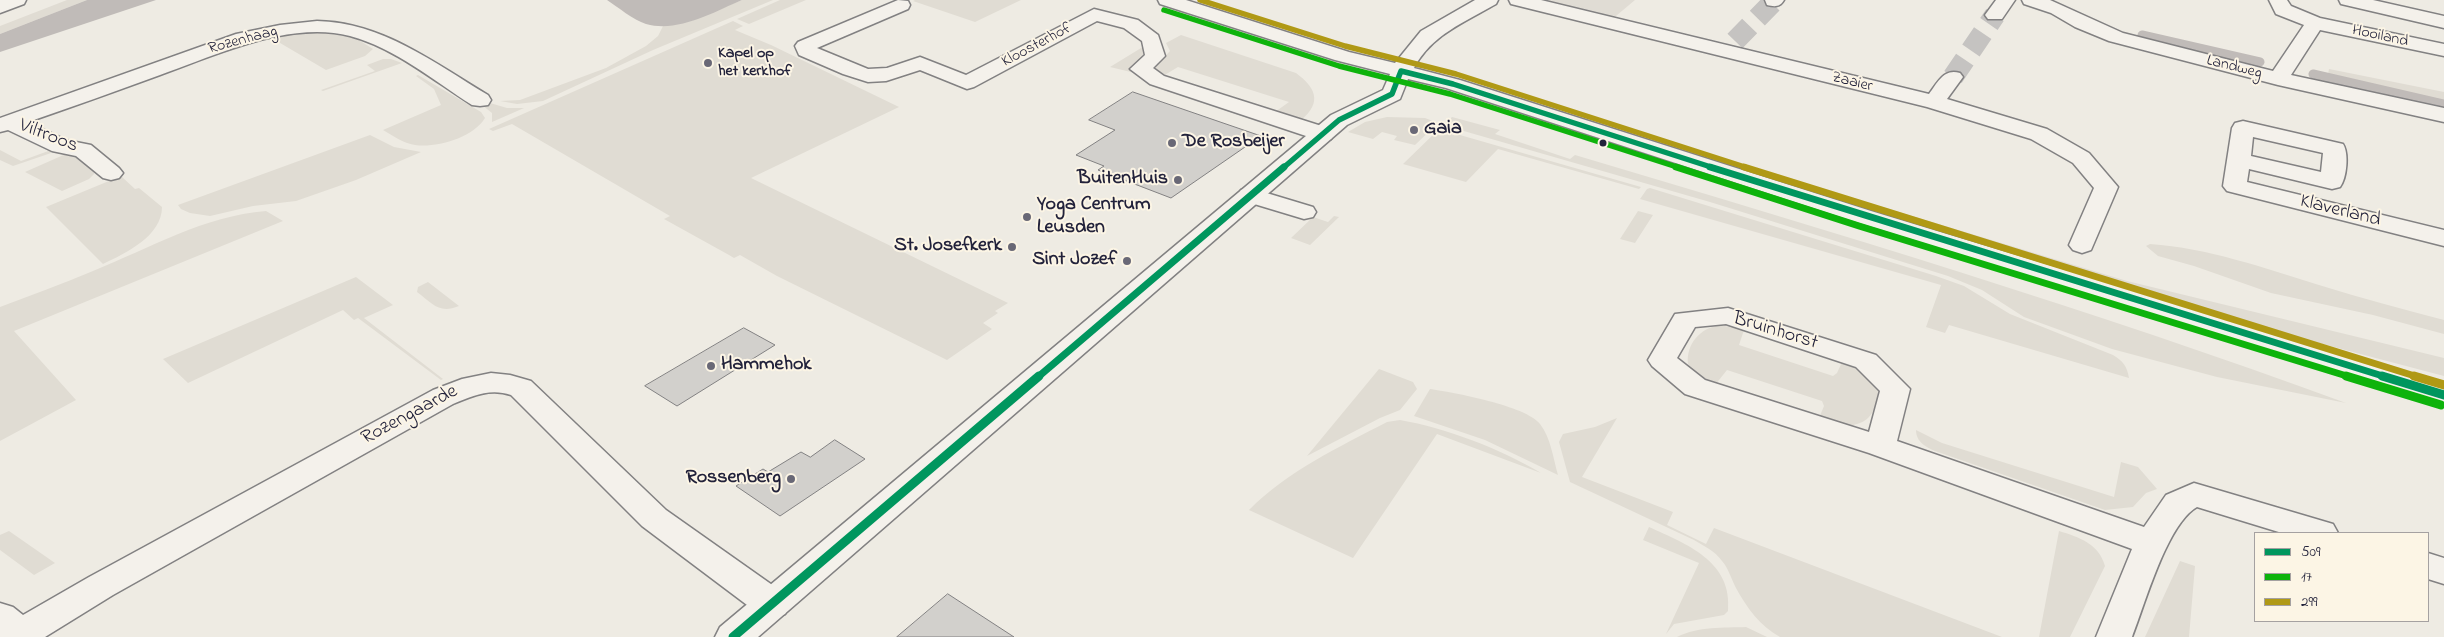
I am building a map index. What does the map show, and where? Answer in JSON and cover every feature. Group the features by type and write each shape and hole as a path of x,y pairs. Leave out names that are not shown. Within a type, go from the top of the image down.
{"street":[{"path":"0,7 18,0"},
{"path":"1167,0 1324,50 1453,84 1862,216 2444,395"},
{"path":"732,637 1331,127 1392,94 1401,71 1420,42 1428,35 1489,0"},
{"name":"Zaaier","path":"1518,0 1730,47 1934,102 2038,134 2081,158 2106,187 2082,245"},
{"name":"Landweg","path":"2031,0 2058,9 2082,23 2116,38 2278,79 2444,116"},
{"name":"Hooiland","path":"2278,0 2283,10 2316,23 2444,50"},
{"name":"Hooiland","path":"2348,0 2444,22"},
{"name":"Kloosterhof","path":"901,5 805,46 806,51 850,70 873,76 904,69 920,63 967,83 1094,15 1131,24 1152,39 1155,56 1140,69 1157,80 1331,127"},
{"path":"2278,79 2316,23"},
{"name":"Rozenhaag","path":"4,123 243,38 309,27 342,28 370,36 480,100"},
{"path":"1934,102 1953,77"},
{"name":"Viltroos","path":"4,123 60,146 83,150 111,173"},
{"name":"Klaverland","path":"2239,160 2224,184 2444,238"},
{"path":"1250,195 1304,212"},
{"name":"Bruinhorst","path":"1880,446 1895,389 1866,361 1728,316 1685,320 1662,360 1695,386 1880,446 2151,543"},
{"name":"Rozengaarde","path":"12,629 101,586 443,397 465,387 488,382 504,382 521,388 654,518 772,604"},
{"path":"2114,637 2151,543 2178,502 2194,494 2318,532"},
{"path":"2429,566 2444,571"}],"shaded area":[{"path":"67,0 87,0 0,34 0,26"},
{"path":"87,0 156,0 0,52 0,34"},
{"path":"607,0 742,0 696,20 671,26 658,26 636,20"},
{"path":"742,0 773,0 653,50 543,101 517,104 500,101 520,100 606,68 646,46 658,36 663,26 691,21"},
{"path":"780,0 806,0 749,24 737,19"},
{"path":"1021,0 975,22 913,1"},
{"path":"1530,0 1635,0 1610,21"},
{"path":"733,21 743,26 735,30 771,45 899,107 751,178 1008,303 995,311 998,313 983,323 992,329 947,360 777,276 740,255 734,258 664,219 670,216 512,124 493,131 489,129"},
{"path":"328,32 354,37 373,49 365,56 326,70 275,40 267,38 283,33"},
{"path":"1181,35 1296,73 1312,89 1314,101 1312,107 1301,120 1275,112 1289,102 1178,67 1163,76 1154,70 1155,67 1170,51 1166,43"},
{"path":"1146,45 1146,54 1134,64 1135,73 1110,67"},
{"path":"383,59 391,59 402,63 323,91 321,90 375,71 367,65"},
{"path":"2329,69 2444,92 2444,108 2339,83 2328,74"},
{"path":"418,75 481,112 485,118 472,131 463,136 433,145 411,144 383,130 441,105 434,89 416,76"},
{"path":"490,103 507,108 524,108 492,122 492,113 482,105"},
{"path":"1387,117 1425,118 1438,123 1415,145 1394,140 1397,136 1382,132 1373,139 1348,132 1365,122"},
{"path":"1452,117 1500,130 1495,134 1570,159 1575,155 1963,273 2155,336 2346,403 2217,377 2112,349 2024,317 1982,290 1948,276 1710,202 1443,125"},
{"path":"1439,129 1641,187 1639,189 1498,149 1466,182 1403,164"},
{"path":"370,135 394,147 421,152 356,180 296,201 253,206 210,216 190,213 181,209 178,205"},
{"path":"0,150 21,161 51,150 51,153 13,166 0,160"},
{"path":"72,153 94,171 94,174 89,179 62,191 25,172"},
{"path":"121,176 135,189 139,188 162,207 160,217 156,227 141,242 122,255 103,264 46,207"},
{"path":"1650,188 1964,286 2010,314 2113,355 2124,364 2129,378 1949,325 1945,333 1926,327 1941,285 1640,199 1647,189"},
{"path":"1866,202 2127,281 2444,358 2444,376 2201,312 1862,208"},
{"path":"266,211 283,221 14,331 76,400 0,441 0,307 81,276 199,226 243,214"},
{"path":"1638,211 1653,215 1635,243 1620,239"},
{"path":"1334,216 1339,217 1310,245 1291,238 1313,217 1328,222"},
{"path":"2150,244 2214,254 2444,320 2444,334 2373,315 2271,293 2194,266 2158,256 2146,246"},
{"path":"356,277 393,305 364,318 443,379 441,380 358,318 354,320 343,310 188,383 163,359"},
{"path":"428,282 459,306 446,309 432,304 417,292 418,287"},
{"path":"1720,325 1744,330 1739,345 1833,376 1837,373 1842,362 1859,369 1872,378 1877,385 1879,392 1874,410 1862,422 1843,425 1819,418 1824,406 1822,401 1727,370 1715,385 1700,378 1688,364 1689,350 1701,333"},
{"path":"1379,369 1413,382 1417,389 1400,410 1380,418 1307,456"},
{"path":"1430,389 1488,401 1520,411 1532,417 1540,424 1547,435 1558,475 1485,440 1414,416"},
{"path":"1617,418 1582,477 1673,512 1667,525 1706,544 1714,528 2002,637 1780,637 1766,628 1749,609 1724,564 1713,552 1694,540 1570,482 1559,442 1563,434 1595,427"},
{"path":"1400,420 1436,428 1473,440 1541,473 1437,434 1353,558 1249,510 1280,483 1315,461 1387,422"},
{"path":"1916,430 1942,443 2114,497 2121,462 2138,467 2157,489 2146,493 2133,507 2105,510 1935,451 1920,441"},
{"path":"1649,527 1692,548 1715,567 1723,579 1728,594 1728,611 1724,615 1674,624 1666,634 1699,563 1643,540"},
{"path":"9,531 55,563 34,575 0,550 0,535"},
{"path":"2059,531 2087,542 2098,552 2105,566 2070,637 2039,637"},
{"path":"2180,561 2195,566 2189,637 2145,637"},
{"path":"1746,627 1767,637 1677,637 1702,629"}],"building":[{"name":"De Rosbeijer","path":"1133,92 1261,136 1171,198 1098,170 1104,166 1076,155 1115,130 1089,120"},
{"name":"Hammehok","path":"744,328 775,345 677,406 645,386"},
{"name":"Rossenberg","path":"835,440 865,459 780,516 736,486 763,469 768,472 801,452 810,457"},
{"path":"948,594 1014,637 897,637"}],"waterway":[{"path":"2142,35 2260,62"},
{"path":"2313,74 2444,104"}],"tunnel":[{"path":"1735,41 1774,1"},
{"path":"1953,77 1995,15"}],"transit line":[{"name":"299","path":"1200,0 1345,46 1456,74 1865,206 2444,385"},
{"name":"17","path":"1164,10 1339,66 1450,94 1859,226 2441,405"},
{"name":"509","path":"1401,71 1453,84 1862,216 2444,395"},
{"name":"509","path":"733,637 1339,120 1392,94 1401,71"}],"place":[{"name":"Kapel op het kerkhof","path":"708,63"},
{"name":"Gaia","path":"1414,130"},
{"name":"De Rosbeijer","path":"1172,143"},
{"name":"BuitenHuis","path":"1178,180"},
{"name":"Yoga Centrum Leusden","path":"1027,217"},
{"name":"St. Josefkerk","path":"1012,247"},
{"name":"Sint Jozef","path":"1127,261"},
{"name":"Hammehok","path":"711,366"},
{"name":"Rossenberg","path":"791,479"}]}
